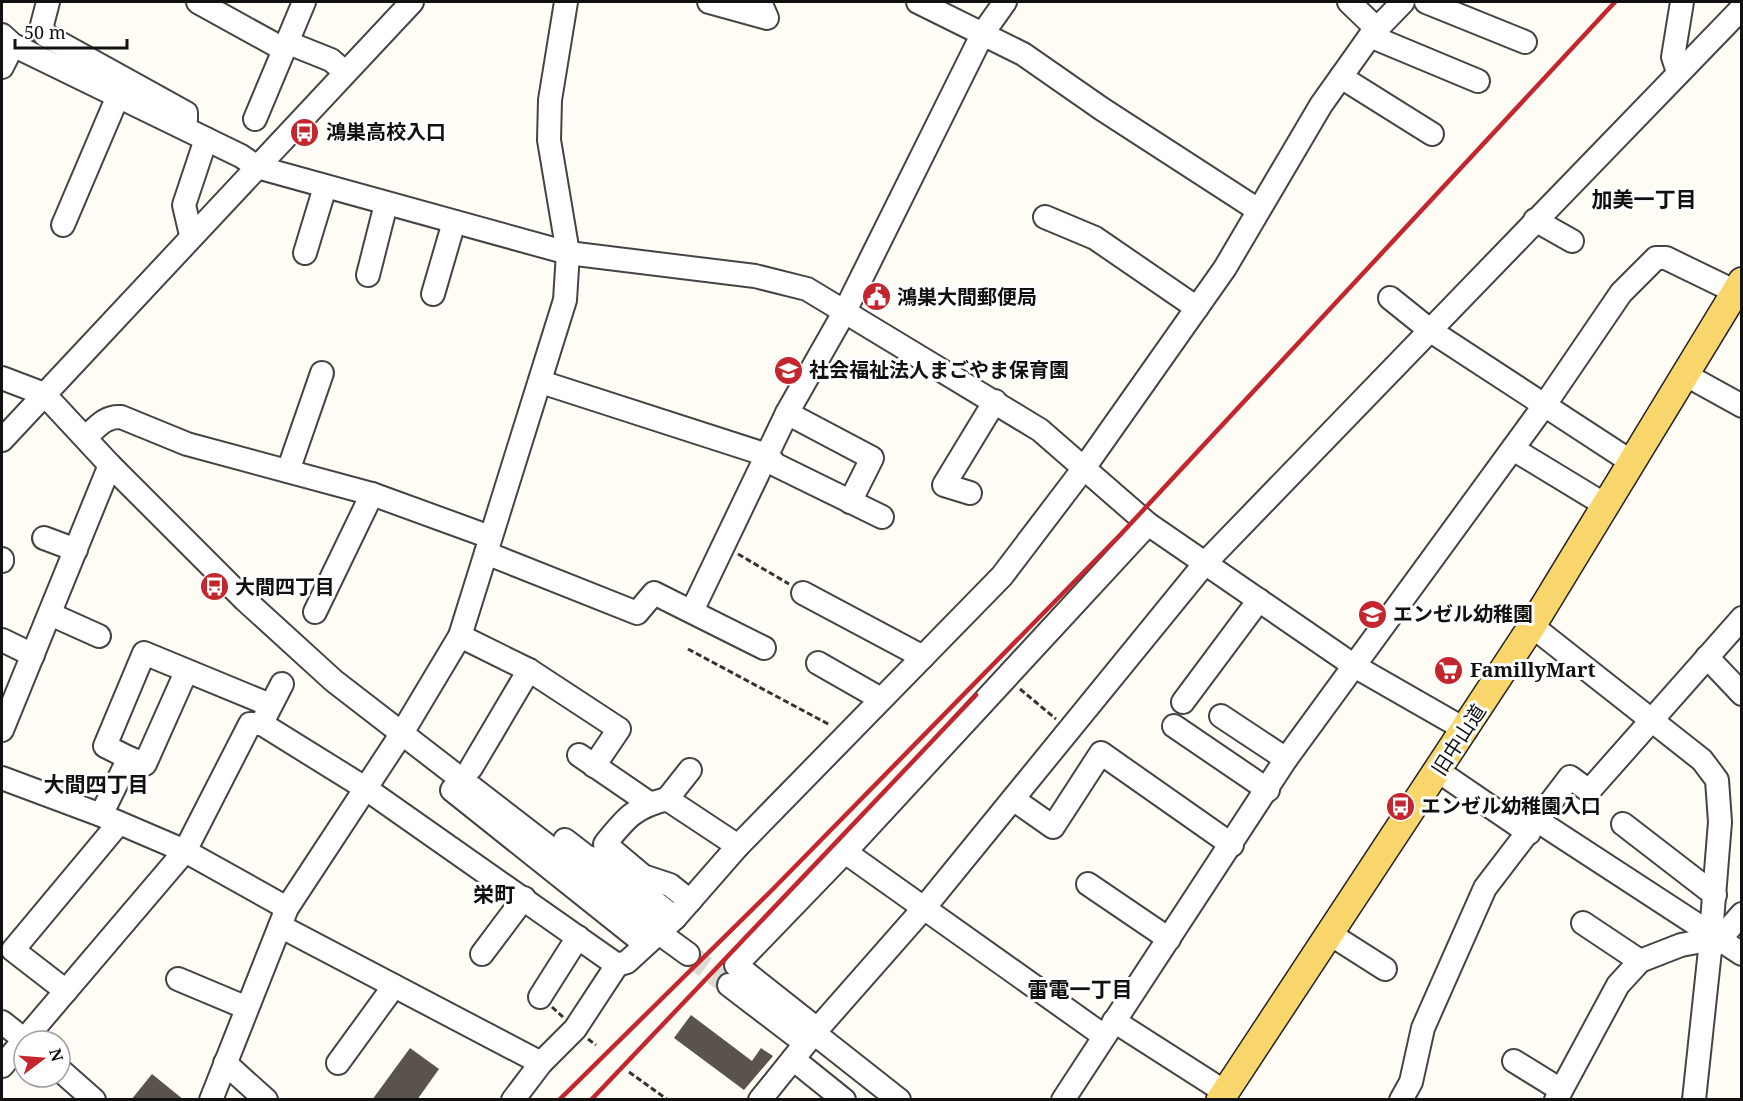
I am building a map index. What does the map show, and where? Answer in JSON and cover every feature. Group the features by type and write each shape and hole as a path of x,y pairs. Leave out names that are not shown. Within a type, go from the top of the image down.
{"main road":[{"name":"旧中山道","path":"1222,1096 1466,730 1607,506 1739,286"}],"street":[{"path":"48,2 42,25 45,35 186,113 196,134 184,205 191,235"},
{"path":"198,2 285,46 331,60 345,72"},
{"path":"255,119 304,2"},
{"path":"2,440 191,235 412,2"},
{"path":"211,1100 284,917 402,733 460,636 565,300 568,253 549,140 550,100 566,2"},
{"path":"709,2 767,18 760,2"},
{"path":"918,2 1023,54 1102,109 1258,210"},
{"path":"692,611 788,413 845,311 983,33 1005,2"},
{"path":"1349,2 1374,32 1478,81"},
{"path":"513,1100 541,1063 575,1029 617,965 627,962 660,932 738,846 1002,576 1084,468 1225,268 1321,105 1374,32 1403,2"},
{"path":"1426,2 1525,42"},
{"path":"1678,72 1673,57 1682,2"},
{"path":"760,1100 807,1042 924,908 1206,562 1742,8"},
{"path":"2,67 7,40 257,167 386,204 568,253 755,276 807,289 1040,430 1148,524 1356,667 1466,730"},
{"path":"1341,77 1432,134"},
{"path":"63,225 118,96"},
{"path":"305,253 325,187"},
{"path":"368,275 386,204"},
{"path":"1045,217 1095,238 1197,308"},
{"path":"1535,220 1572,241"},
{"path":"433,294 454,222"},
{"path":"1063,1098 1232,845 1286,759 1356,667 1513,449 1621,293 1656,258 1666,258 1739,286"},
{"path":"1390,298 1431,331 1546,403 1633,463"},
{"path":"288,471 322,373"},
{"path":"1686,375 1742,406"},
{"path":"2,378 44,394 110,465 295,648 424,749 419,758 424,767 688,954"},
{"path":"541,381 767,455 776,465 882,517"},
{"path":"970,493 944,485 995,401"},
{"path":"788,413 872,458 850,502"},
{"path":"86,437 103,421 111,417 121,417 187,444 372,494 638,613 654,593 764,648"},
{"path":"1513,449 1607,506"},
{"path":"2,730 110,465"},
{"path":"315,612 372,494"},
{"path":"844,1100 807,1042 736,965 845,852 1148,524"},
{"path":"44,538 76,550"},
{"path":"803,593 923,657"},
{"path":"1183,702 1259,600"},
{"path":"50,614 99,636"},
{"path":"1401,1100 1411,1082 1423,1028 1485,888 1534,827 1570,777 1589,791 1742,618"},
{"path":"1532,626 1702,760 1717,780 1720,822 1712,921 1718,938"},
{"path":"460,636 530,670 619,729 586,760 738,846"},
{"path":"2,640 33,656"},
{"path":"186,672 145,764 105,746 144,653 186,672 266,715 365,788 617,965"},
{"path":"1707,657 1742,694"},
{"path":"818,663 881,699"},
{"path":"471,768 530,670"},
{"path":"34,1029 185,851 250,724 266,715 282,684"},
{"path":"1221,716 1286,759"},
{"path":"1174,726 1268,790"},
{"path":"402,733 432,739 586,857 602,861 660,932"},
{"path":"1013,799 1053,827 1101,753 1232,845"},
{"path":"66,991 13,950 110,819 129,758"},
{"path":"690,770 658,801 629,814 605,844 643,876 670,885 690,901"},
{"path":"1438,771 1742,954"},
{"path":"2,778 110,819 185,851 394,986 541,1063"},
{"path":"1623,824 1714,895"},
{"path":"845,852 924,908 1109,1029 1222,1096"},
{"path":"1088,884 1169,939"},
{"path":"482,954 524,898"},
{"path":"1694,1099 1710,951 1718,938 1742,914"},
{"path":"1583,923 1640,961"},
{"path":"1330,934 1385,969"},
{"path":"540,997 578,937"},
{"path":"1514,1061 1558,1095 1618,985 1640,961 1681,945 1718,938"},
{"path":"178,979 247,1008"},
{"path":"729,985 807,1042 878,1100"},
{"path":"338,1063 394,986"},
{"path":"807,1042 899,1100"},
{"path":"2,1066 12,1055"},
{"path":"225,1064 266,1100"},
{"path":"72,1081 94,1100"}],"path":[{"path":"724,546 803,593"},
{"path":"688,649 848,734"},
{"path":"1006,677 1069,730"},
{"path":"629,1072 668,1100"}],"building":[{"path":"691,1015 752,1061 761,1048 773,1056 744,1090 674,1038"},
{"path":"410,1048 439,1069 417,1100 372,1100"},
{"path":"152,1074 184,1100 131,1100"}],"tunnel":[{"path":"688,954 729,985"}],"railway":[{"path":"559,1100 772,890 1121,534 1615,2"},
{"path":"591,1100 976,695"}],"place":[{"name":"鴻巣高校入口","path":"305,132"},
{"name":"鴻巣大間郵便局","path":"876,297"},
{"name":"社会福祉法人まごやま保育園","path":"788,370"},
{"name":"大間四丁目","path":"214,587"},
{"name":"エンゼル幼稚園","path":"1372,614"},
{"name":"FamillyMart","path":"1449,670"},
{"name":"エンゼル幼稚園入口","path":"1400,806"}],"district":[{"name":"加美一丁目","path":"1644,200"},
{"name":"大間四丁目","path":"96,785"},
{"name":"栄町","path":"494,895"},
{"name":"雷電一丁目","path":"1080,990"}]}
